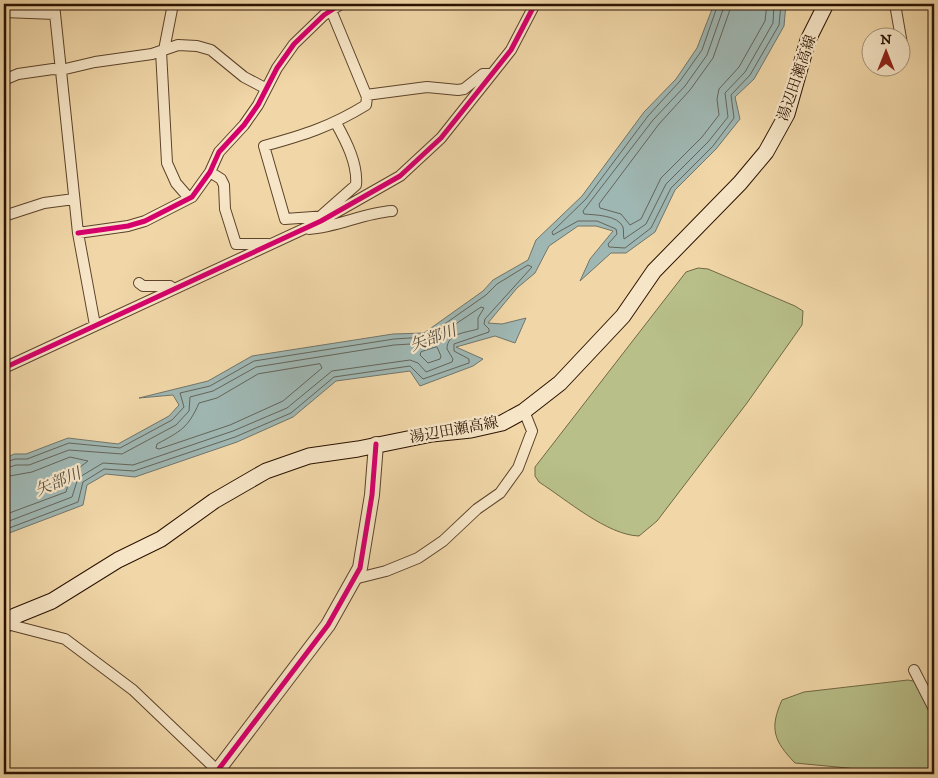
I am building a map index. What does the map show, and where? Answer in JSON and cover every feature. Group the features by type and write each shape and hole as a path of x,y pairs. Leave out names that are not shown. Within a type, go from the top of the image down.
{"main road":[{"name":"湯辺田瀬高線","path":"5,625 15,616 52,601 118,560 161,539 214,501 266,471 309,456 358,449 432,434 471,430 502,423 524,411 560,383 623,316 654,271 740,183 766,152 787,114 808,40 826,4"}],"street":[{"path":"173,4 163,50 167,163 176,183 188,198"},
{"path":"78,233 145,222 188,198 210,172 219,152 244,125 258,106 265,88 294,44 331,10 341,4"},
{"path":"4,369 94,325 303,230 400,176 441,138 511,50 535,4"},
{"path":"895,4 899,28"},
{"path":"4,12 55,9 78,233 94,325"},
{"path":"331,10 366,95 366,105 336,123 308,134 264,146 285,219 326,216 356,185 352,161 345,139 336,123"},
{"path":"4,80 18,74 53,69 61,70 163,50 178,45 197,46 211,50 244,77 265,88"},
{"path":"366,95 427,87 458,90 464,89 484,74 492,74"},
{"path":"210,172 221,179 224,185 225,209 236,244 272,244"},
{"path":"4,216 44,203 74,200"},
{"path":"303,230 327,228 378,212 392,211"},
{"path":"139,283 143,286 170,286 174,289"},
{"path":"354,579 386,571 418,558 443,541 477,509 500,493 518,468 532,431 524,411"},
{"path":"5,625 65,639 133,690 218,773 328,625 360,568 366,542 376,444"},
{"path":"914,670 934,710"}],"green space":[{"path":"698,268 708,269 795,306 803,311 802,325 747,403 657,521 639,536 627,534 601,523 539,482 535,476 535,467 686,272"},
{"path":"908,680 918,682 933,693 934,774 865,774 858,769 795,763 778,741 775,727 782,700 804,692"}],"water":[{"name":"矢部川","path":"714,4 786,4 784,26 754,79 735,97 740,119 716,149 675,190 655,232 626,253 611,253 580,281 590,259 613,231 596,226 578,226 549,246 535,273 517,288 488,323 502,324 526,318 515,343 495,336 456,347 483,359 473,366 420,386 410,371 336,381 293,417 237,442 135,477 106,474 87,485 83,505 4,535 4,459 14,454 26,454 68,438 118,444 169,416 179,405 173,395 139,398 208,381 252,356 393,334 424,333 483,291 493,280 528,260 536,240 582,196 644,112 676,79 697,48"}],"cycle path":[{"path":"78,233 128,226 145,221 192,197 210,172 219,152 244,125 258,105 277,68 294,44 324,15 341,4"},
{"path":"4,368 321,221 400,176 441,138 511,50 535,4"},
{"path":"215,774 328,625 360,568 372,495 376,444"}]}
